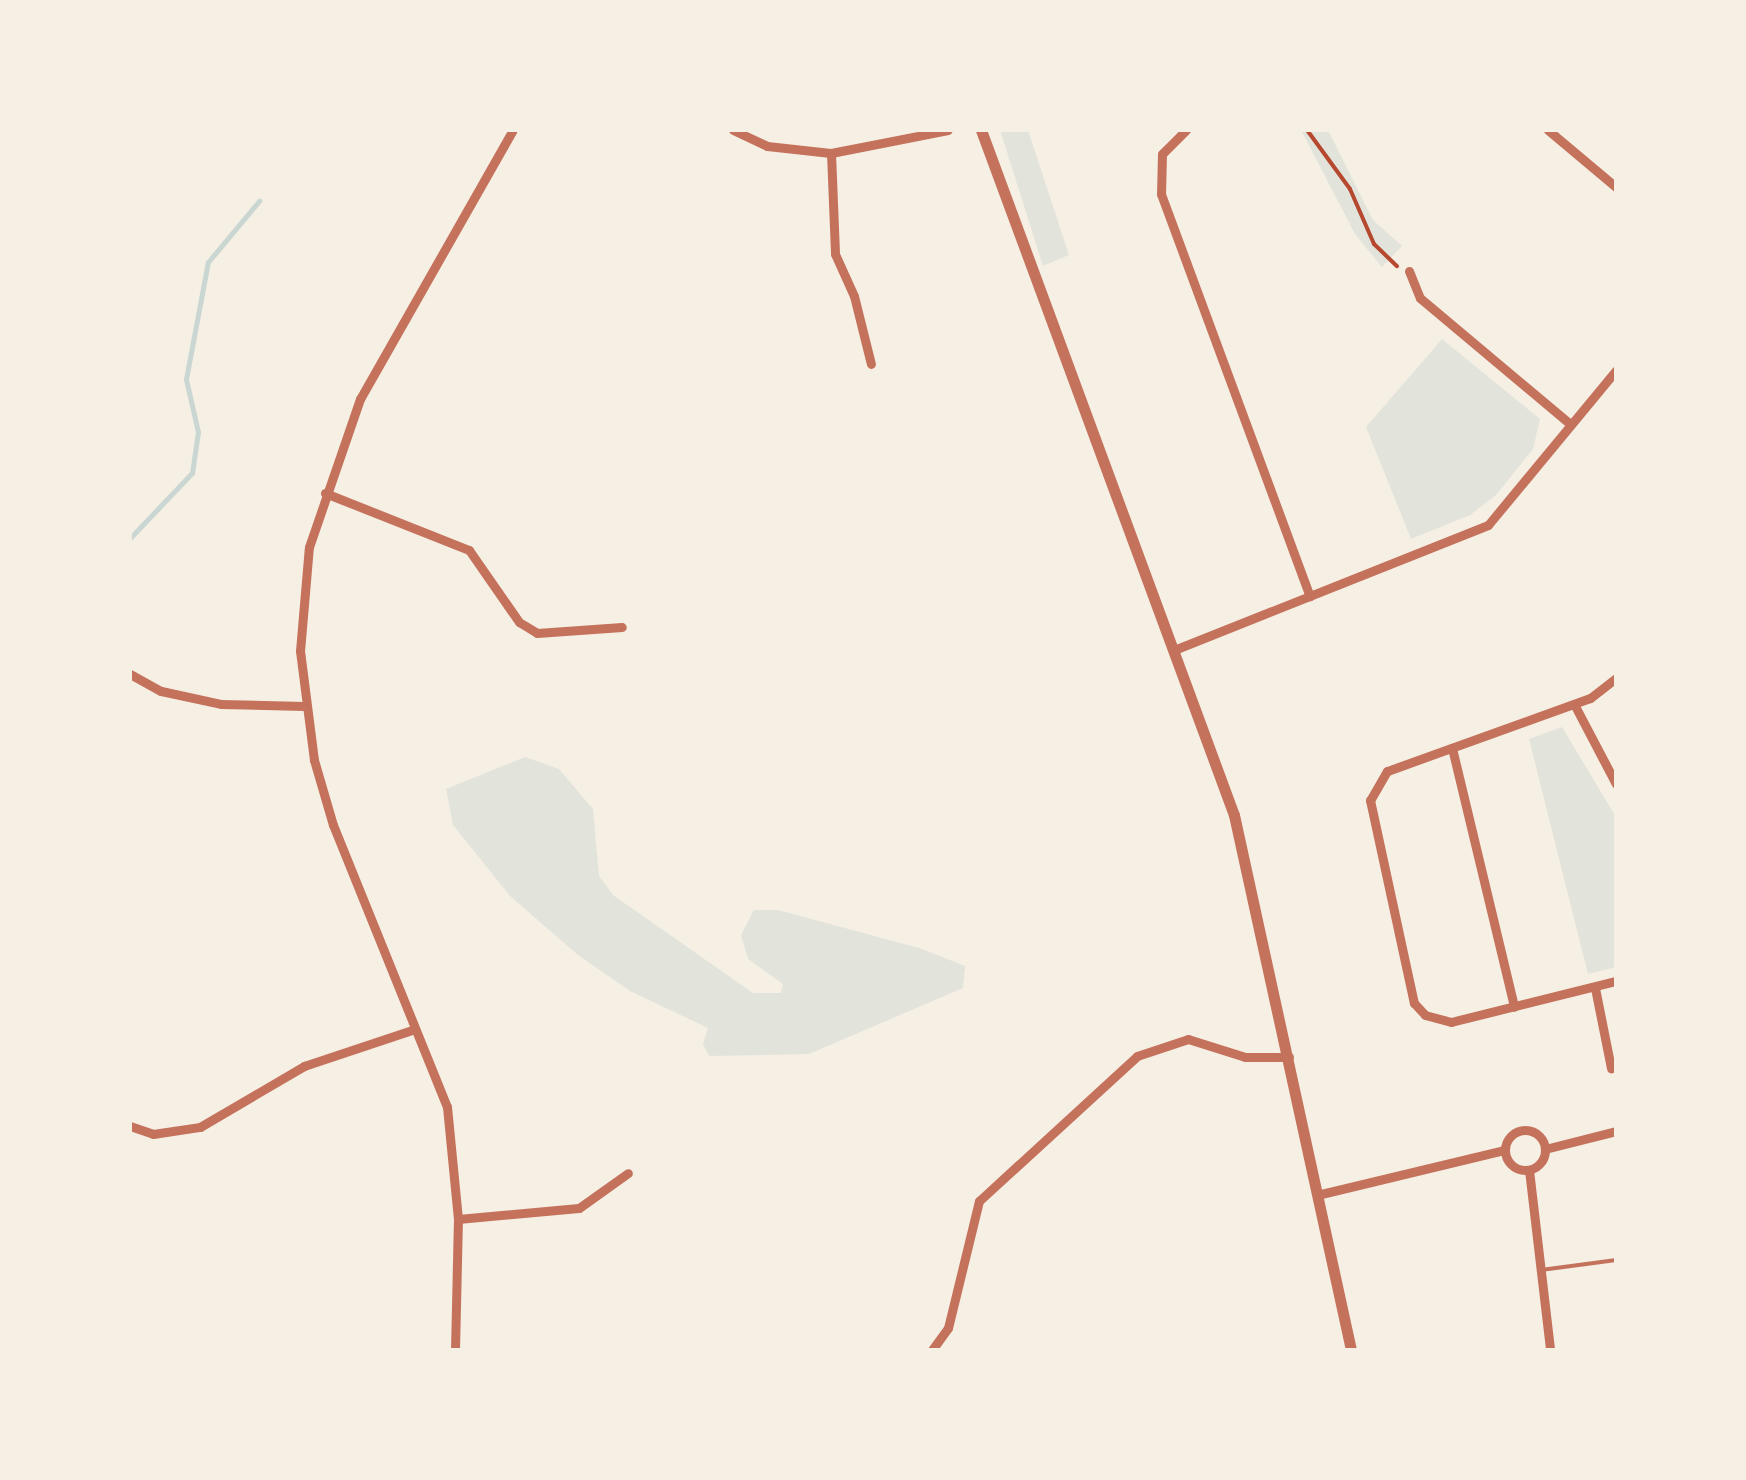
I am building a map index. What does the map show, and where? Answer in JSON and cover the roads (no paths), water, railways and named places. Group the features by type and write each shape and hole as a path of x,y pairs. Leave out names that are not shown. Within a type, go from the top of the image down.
{"street":[{"path":"455,1350 458,1220 448,1107 333,825 304,706 304,588 325,493 360,399 513,130"},
{"path":"733,130 768,146 831,154 948,130"},
{"path":"981,130 1174,650 1248,866 1351,1350"},
{"path":"1186,130 1162,154 1161,194 1310,596"},
{"path":"1548,130 1616,187"},
{"path":"831,154 836,254 854,296 871,364"},
{"path":"1409,271 1420,298 1570,424"},
{"path":"1174,650 1488,526 1616,370"},
{"path":"325,493 469,550 520,622 537,633 622,627"},
{"path":"130,674 161,691 222,704 304,706"},
{"path":"1616,678 1574,704 1387,771 1370,800 1414,1003 1424,1016 1451,1022 1616,981"},
{"path":"1574,704 1616,784"},
{"path":"1452,748 1514,1006"},
{"path":"1595,988 1611,1068"},
{"path":"130,1126 152,1134 200,1127 304,1066 415,1029"},
{"path":"932,1350 948,1328 979,1201 1137,1056 1188,1039 1246,1057 1288,1057"},
{"path":"1318,1195 1504,1150 1521,1130 1535,1132 1545,1149"},
{"path":"1550,1350 1529,1170 1545,1149 1616,1131"},
{"path":"1504,1150 1514,1168 1529,1170"},
{"path":"458,1220 579,1208 628,1174"}],"lane":[{"path":"1539,1270 1616,1260"}],"waterway":[{"path":"130,538 192,473 198,432 186,379 208,262 259,201"}]}
